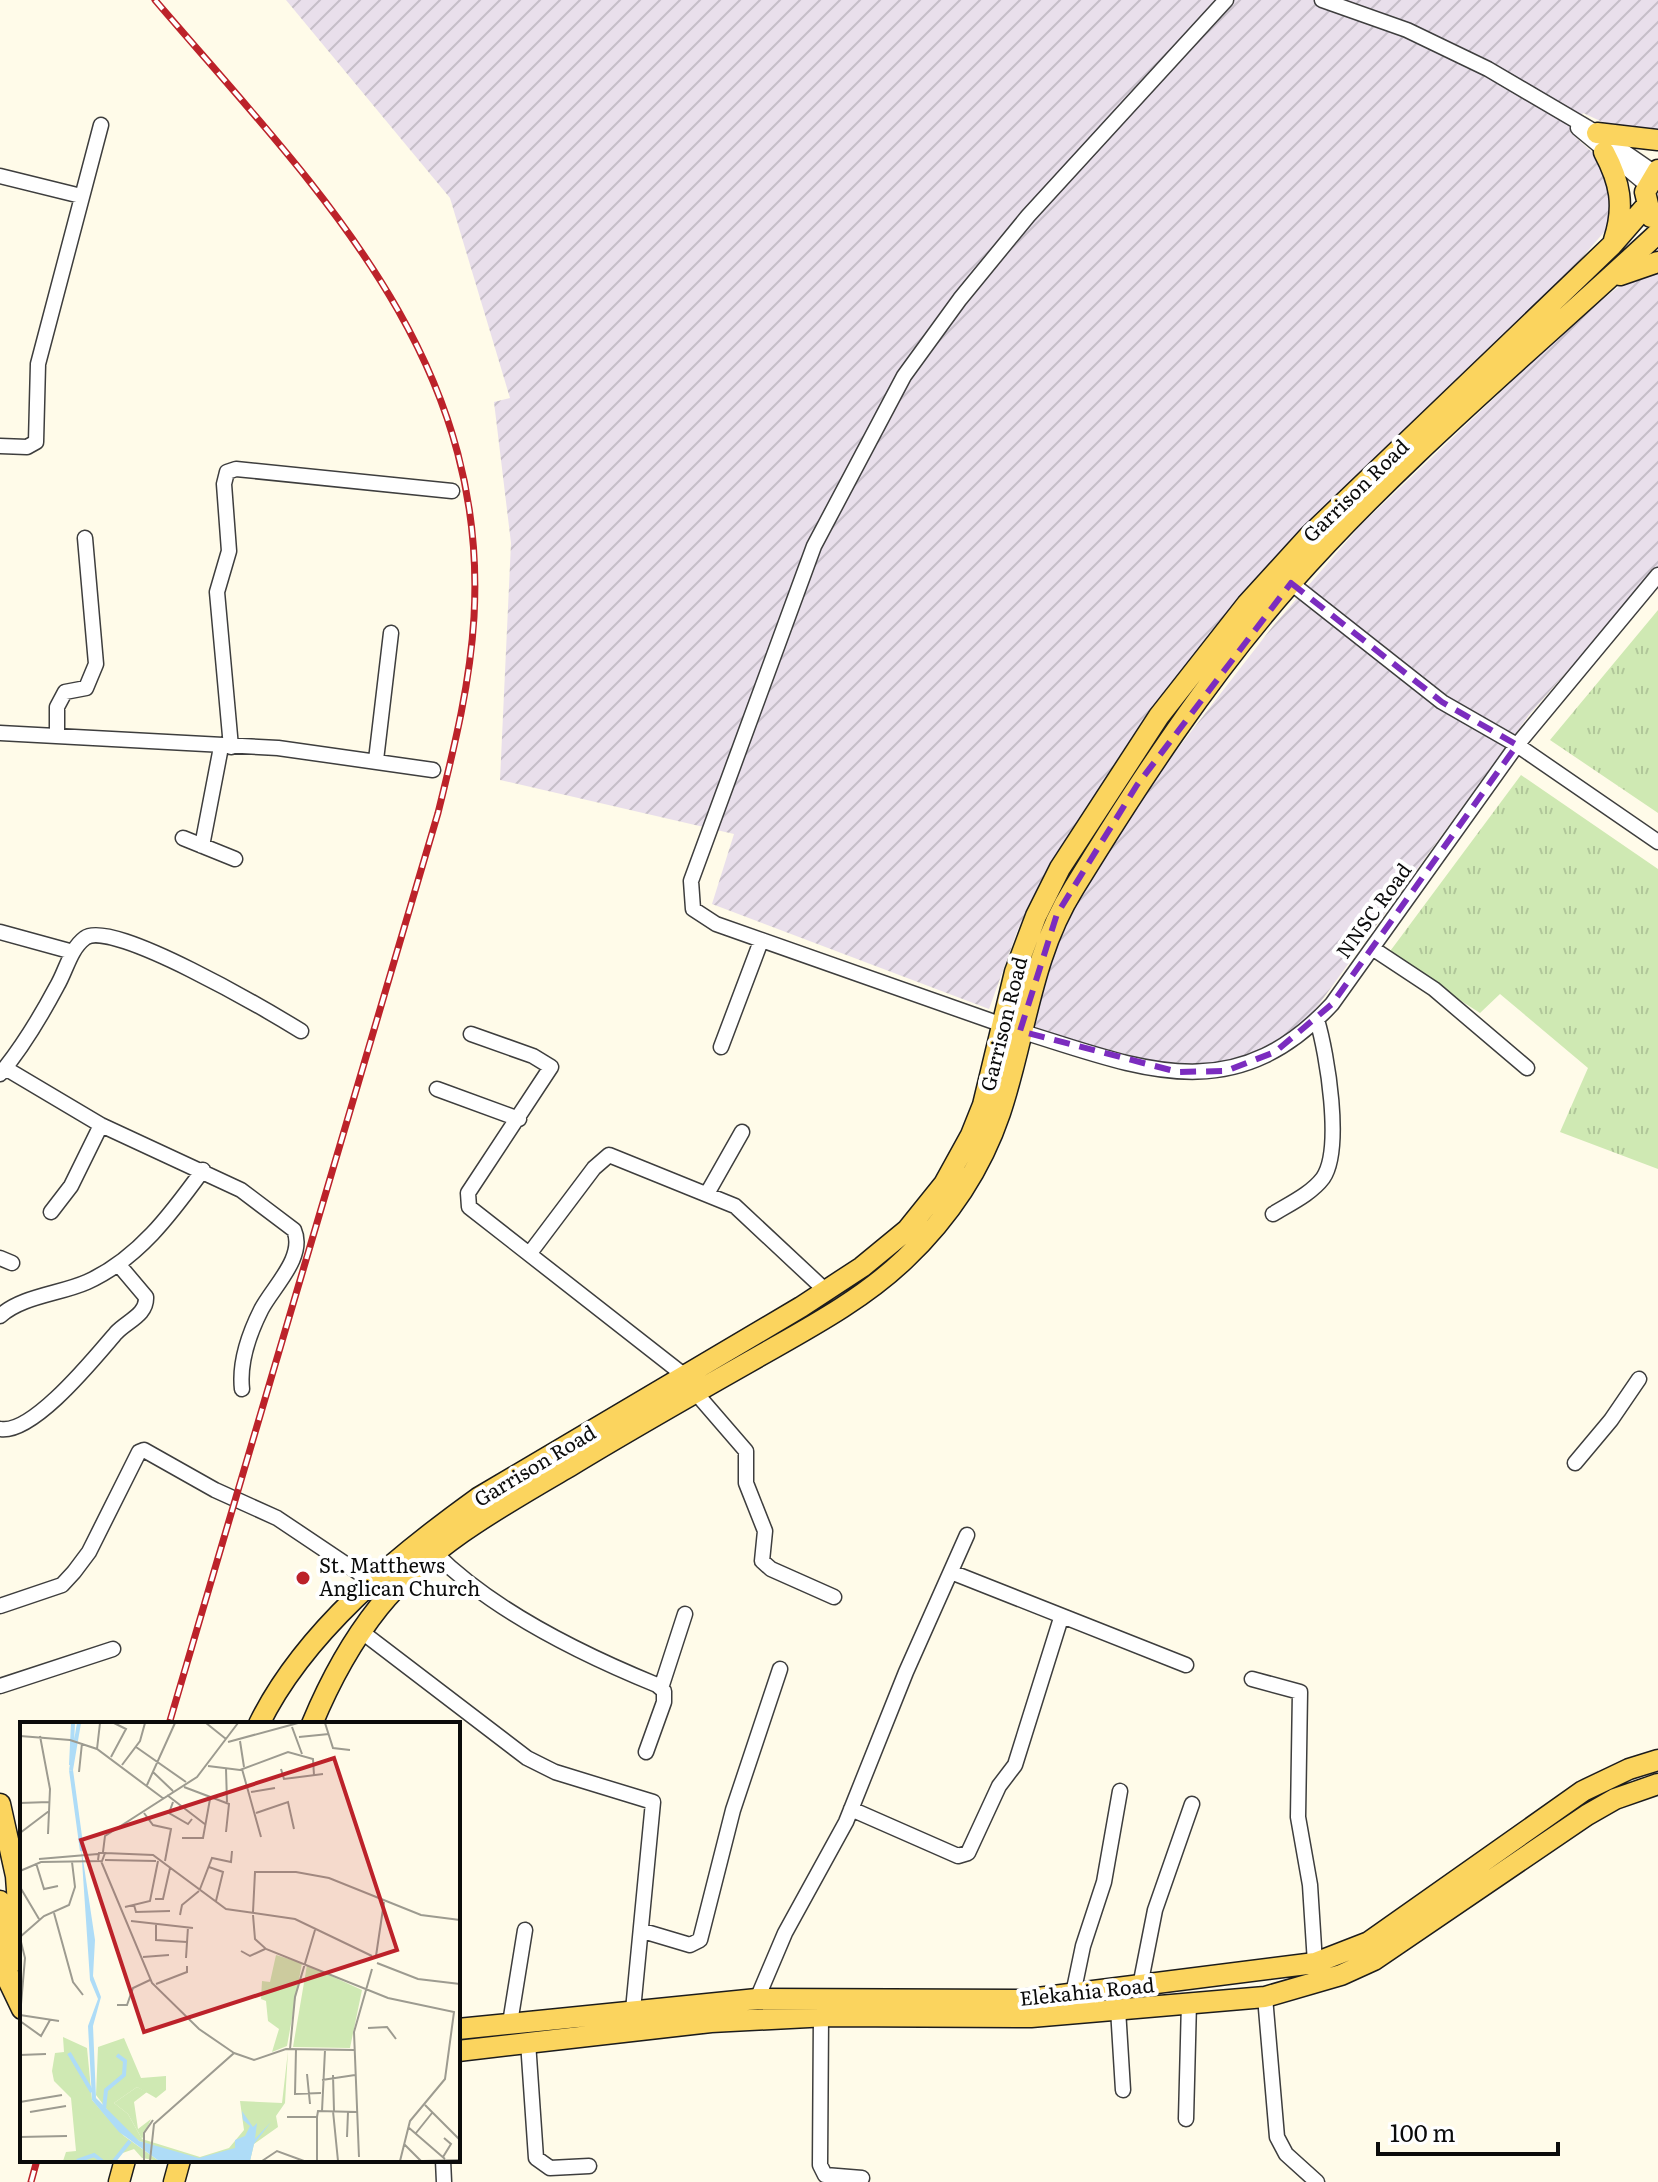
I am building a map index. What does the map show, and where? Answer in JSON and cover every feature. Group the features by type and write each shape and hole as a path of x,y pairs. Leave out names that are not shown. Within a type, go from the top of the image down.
{"main road":[{"path":"1612,245 1622,206 1619,184 1601,142 1658,140"},
{"path":"1652,183 1658,224"},
{"name":"Garrison Road","path":"313,1722 332,1678 379,1607 435,1553 826,1291 907,1230 944,1184 983,1105 1000,1024 1025,942 1060,868 1159,716 1206,655 1309,536 1612,245 1652,183"},
{"name":"Garrison Road","path":"260,1722 302,1660 374,1583 416,1544 478,1498 847,1304 880,1282 923,1241 959,1195 987,1145 1001,1111 1035,970 1057,914 1137,785 1222,668 1291,583 1365,506 1658,233"},
{"path":"1609,279 1658,262"},
{"name":"Elekahia Road","path":"460,2029 757,1999 1022,2000 1315,1963 1369,1942 1583,1791 1629,1769 1658,1760"},
{"name":"Elekahia Road","path":"460,2051 711,2022 821,2016 1031,2017 1265,1997 1341,1975 1374,1960 1587,1815 1615,1799 1658,1784"},
{"path":"0,1804 16,1876 20,1933"},
{"path":"0,1901 9,1982 20,2005"},
{"path":"119,2182 124,2162"},
{"path":"174,2182 179,2162"}],"street":[{"path":"1000,1024 701,917 689,897 691,881 796,590 827,518 904,376 960,299 1028,216 1226,0"},
{"path":"1322,0 1420,37 1488,69 1566,117 1652,183"},
{"path":"0,446 36,444 38,364 101,125"},
{"path":"0,176 81,196"},
{"path":"202,846 226,747 217,592 229,551 224,484 227,472 236,469 452,491"},
{"path":"57,735 59,700 65,692 86,688 96,664 85,538"},
{"name":"NNSC Road","path":"1020,1031 1142,1068 1210,1073 1242,1066 1275,1052 1317,1020 1332,1004 1517,745 1658,575"},
{"path":"1291,583 1442,702 1517,745 1658,842"},
{"path":"376,760 391,633"},
{"path":"0,733 278,748 433,770"},
{"path":"183,838 235,859"},
{"path":"0,932 73,952"},
{"path":"242,1389 242,1364 256,1322 288,1266 296,1235 241,1190 101,1125 3,1071 59,984 73,952 91,935 105,934 217,983 301,1031"},
{"path":"721,1047 761,941"},
{"path":"1372,948 1434,989 1527,1068"},
{"path":"1273,1214 1316,1185 1330,1160 1330,1081 1317,1020"},
{"path":"471,1034 550,1064 549,1074 466,1200 469,1207 690,1384 746,1451 746,1483 765,1531 762,1561 771,1569 834,1597"},
{"path":"437,1089 519,1119"},
{"path":"51,1212 71,1186 101,1125"},
{"path":"708,1192 742,1132"},
{"path":"530,1253 594,1168 609,1155 708,1192 735,1206 826,1291"},
{"path":"0,1316 15,1306 87,1282 119,1265 170,1213 203,1170"},
{"path":"0,1429 15,1427 70,1386 121,1327 143,1310 146,1297 119,1265"},
{"path":"1575,1463 1611,1420 1639,1379"},
{"path":"0,1606 62,1585 89,1552 139,1452 144,1450 215,1490 277,1518 374,1583"},
{"path":"757,1999 785,1933 851,1809 967,1535"},
{"path":"435,1553 473,1585 557,1639 661,1688"},
{"path":"951,1572 1186,1665"},
{"path":"646,1752 664,1702 661,1688 685,1614"},
{"path":"851,1809 958,1856 968,1853 999,1786 1015,1765 1061,1618"},
{"path":"362,1632 527,1758 567,1776 651,1799 654,1812 633,2010"},
{"path":"0,1686 113,1649"},
{"path":"643,1931 690,1945 700,1940 733,1810 780,1669"},
{"path":"1252,1679 1300,1692 1298,1817 1310,1885 1315,1963"},
{"path":"1073,1994 1083,1946 1104,1882 1120,1791"},
{"path":"1140,1986 1155,1910 1192,1804"},
{"path":"510,2023 525,1930"},
{"path":"1265,1997 1277,2137 1286,2154 1317,2182"},
{"path":"1186,2119 1189,2002"},
{"path":"1118,2009 1123,2090"},
{"path":"821,2016 821,2172 830,2176 862,2178"},
{"path":"528,2042 536,2158 550,2168 589,2166"},
{"path":"443,2162 444,2182"}],"highlighted area":[{"path":"1291,583 1442,702 1517,745 1332,1004 1275,1052 1226,1071 1178,1072 1020,1031 1057,914 1137,785"}],"shaded area":[{"path":"286,0 1658,0 1658,134 1609,125 1583,113 1570,132 1593,153 1609,184 1611,218 1605,231 1572,269 1333,498 1196,652 1134,734 1051,863 1018,929 989,1009 712,904 734,834 500,780 511,543 494,402 510,398 450,198"},
{"path":"1658,270 1658,567 1529,715 1301,1029 1228,1065 1133,1061 1032,1026 1044,972 1072,910 1162,769 1273,626 1361,525 1574,322 1627,280"}],"green space":[{"path":"1658,610 1658,813 1550,740"},
{"path":"1521,775 1658,869 1658,1169 1560,1132 1588,1068 1500,994 1480,1013 1388,954"}],"railway":[{"path":"155,0 329,206 379,278 421,354 453,435 471,522 474,617 465,692 438,813 170,1722"},
{"path":"31,2182 36,2162"}],"place":[{"name":"St. Matthews Anglican Church","path":"303,1578"}]}
